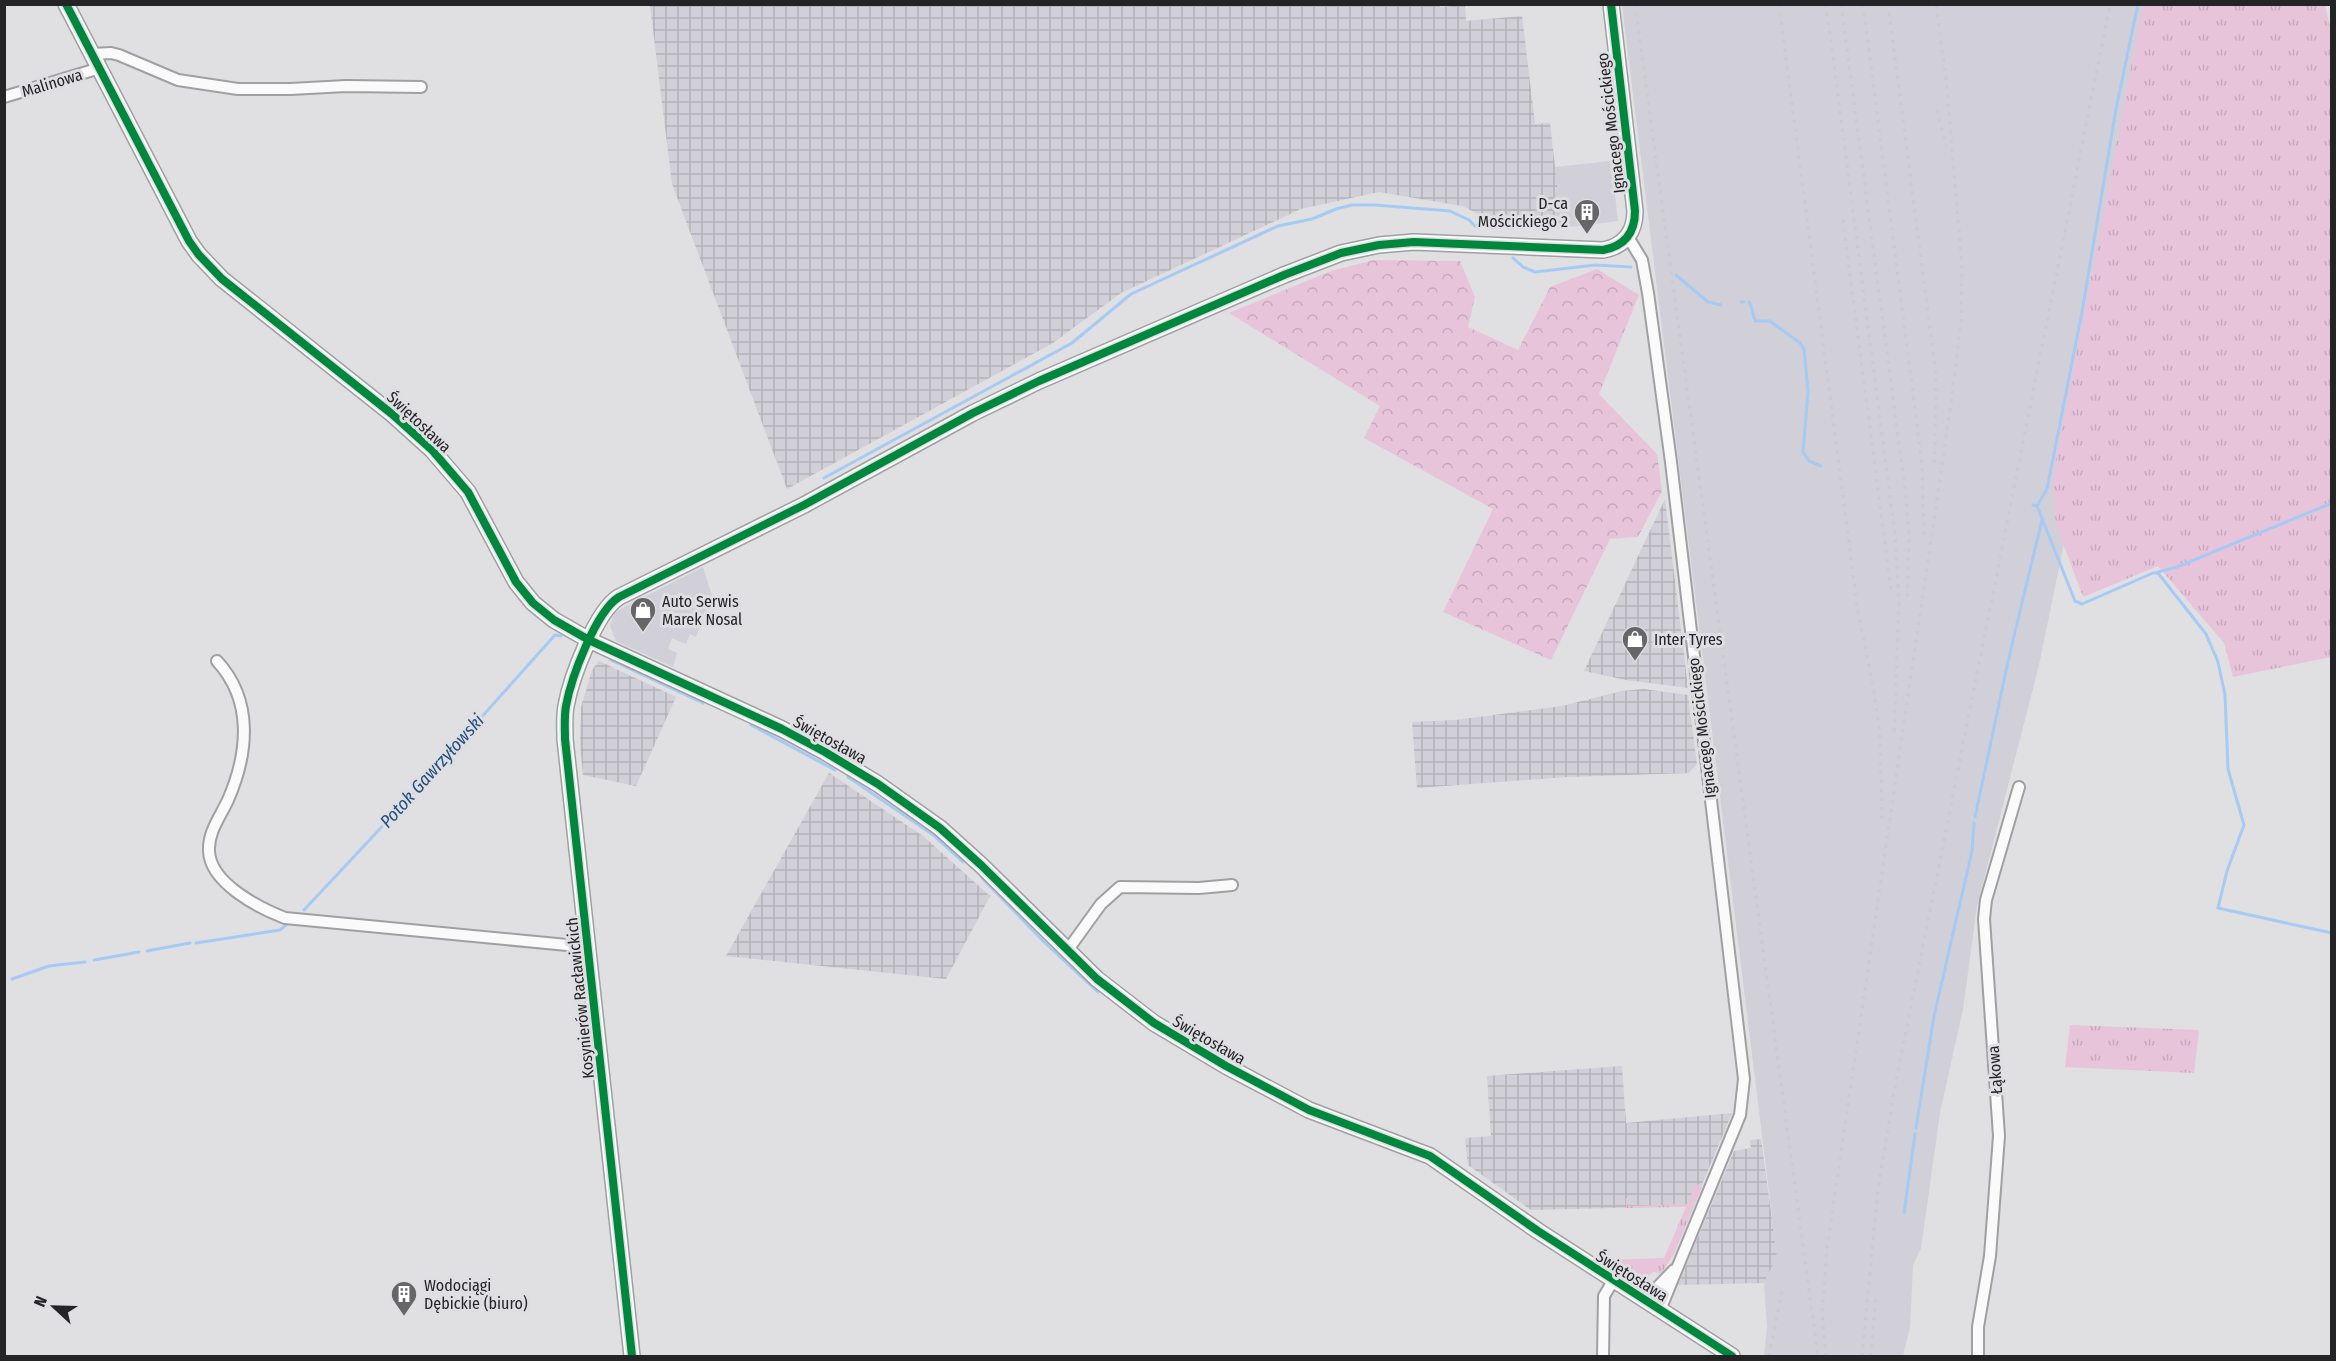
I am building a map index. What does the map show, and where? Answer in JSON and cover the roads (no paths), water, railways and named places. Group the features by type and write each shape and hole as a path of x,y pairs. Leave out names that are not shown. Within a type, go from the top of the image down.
{"street":[{"name":"Świętosława","path":"66,4 189,241 199,255 222,279 377,402 432,450 468,492 509,570 533,603 554,620 589,640 782,729 878,784 925,816 965,850 1067,951 1123,1000 1190,1046 1317,1114 1403,1144 1430,1156 1613,1281 1732,1356"},
{"name":"Ignacego Mościckiego","path":"1611,4 1635,211 1633,227 1628,237 1642,260 1648,292 1671,462 1744,1079 1740,1115 1660,1310"},
{"path":"92,54 119,55 178,80 238,89 422,87"},
{"name":"Malinowa","path":"4,97 100,68"},
{"name":"Kosynierów Racławickich","path":"632,1356 565,721 571,687 589,640 606,607 619,597 804,505 973,413 1039,381 1284,275 1341,253 1379,245 1414,242 1603,250 1617,246 1628,237"},
{"path":"217,661 232,681 241,703 244,736 240,765 228,798 213,828 209,854 215,871 229,885 255,904 285,918 588,947"},
{"name":"Łąkowa","path":"1978,1356 1977,1327 1990,1256 2000,1136 1984,919 1986,900 2019,787"},
{"path":"1067,951 1101,904 1120,887 1199,888 1232,885"},
{"name":"Ignacego Mościckiego","path":"1645,1300 1677,1267"},
{"path":"1603,1356 1604,1296 1613,1281"}],"waterway":[{"path":"2037,506 2047,489 2082,312 2116,109 2138,4"},
{"path":"824,478 1072,343 1131,294 1278,226 1312,219 1352,205 1375,205 1450,211 1469,220 1476,227"},
{"path":"1513,258 1523,267 1535,272 1595,265 1631,267"},
{"path":"1676,275 1708,302 1721,305"},
{"path":"1749,302 1755,321 1770,321 1800,343 1804,349 1808,391 1803,452 1809,461 1821,466"},
{"path":"2158,572 2177,567 2332,503"},
{"path":"2033,505 2037,506 2075,601 2082,604 2153,573 2158,573 2206,634 2218,662 2225,695 2228,769 2244,825 2227,871 2218,908 2332,933"},
{"path":"1975,817 2009,657 2042,520"},
{"name":"Potok Gawrzyłowski","path":"304,910 421,785 555,635 561,636"},
{"name":"Potok Gawrzyłowski","path":"611,660 703,703"},
{"name":"Potok Gawrzyłowski","path":"751,725 835,770"},
{"name":"Potok Gawrzyłowski","path":"848,777 932,834 963,862"},
{"path":"1916,1128 1934,1016 1972,851 1974,823"},
{"name":"Potok Gawrzyłowski","path":"982,878 1044,942 1098,992"},
{"name":"Potok Gawrzyłowski","path":"196,943 280,930 286,925"},
{"name":"Potok Gawrzyłowski","path":"147,951 190,943"},
{"name":"Potok Gawrzyłowski","path":"94,960 139,952"},
{"name":"Potok Gawrzyłowski","path":"12,979 49,966 85,962"},
{"path":"1904,1213 1915,1134"}],"railway":[{"path":"1635,4 1818,1356"},
{"path":"1779,4 1858,612 1880,734 1882,819"},
{"path":"1826,4 1895,534 1899,601 1894,735"},
{"path":"1841,4 1906,497 1909,535 1907,603"},
{"path":"1863,4 1922,464 1924,537"},
{"path":"1888,4 1935,367 1934,467"},
{"path":"1826,1356 1822,1313 1827,1248 1951,403 1961,321 1962,266 1946,79 1936,4"},
{"path":"1862,1356 1878,1189 1894,1092 2110,4"},
{"path":"1937,110 1946,146"},
{"path":"1843,220 1891,591"},
{"path":"1769,1356 1783,1286"},
{"path":"1871,1356 1876,1294"}],"place":[{"name":"D-ca Mościckiego 2","path":"1587,235"},
{"name":"Auto Serwis Marek Nosal","path":"643,633"},
{"name":"Inter Tyres","path":"1635,662"},
{"name":"Wodociągi Dębickie (biuro)","path":"404,1317"}]}
